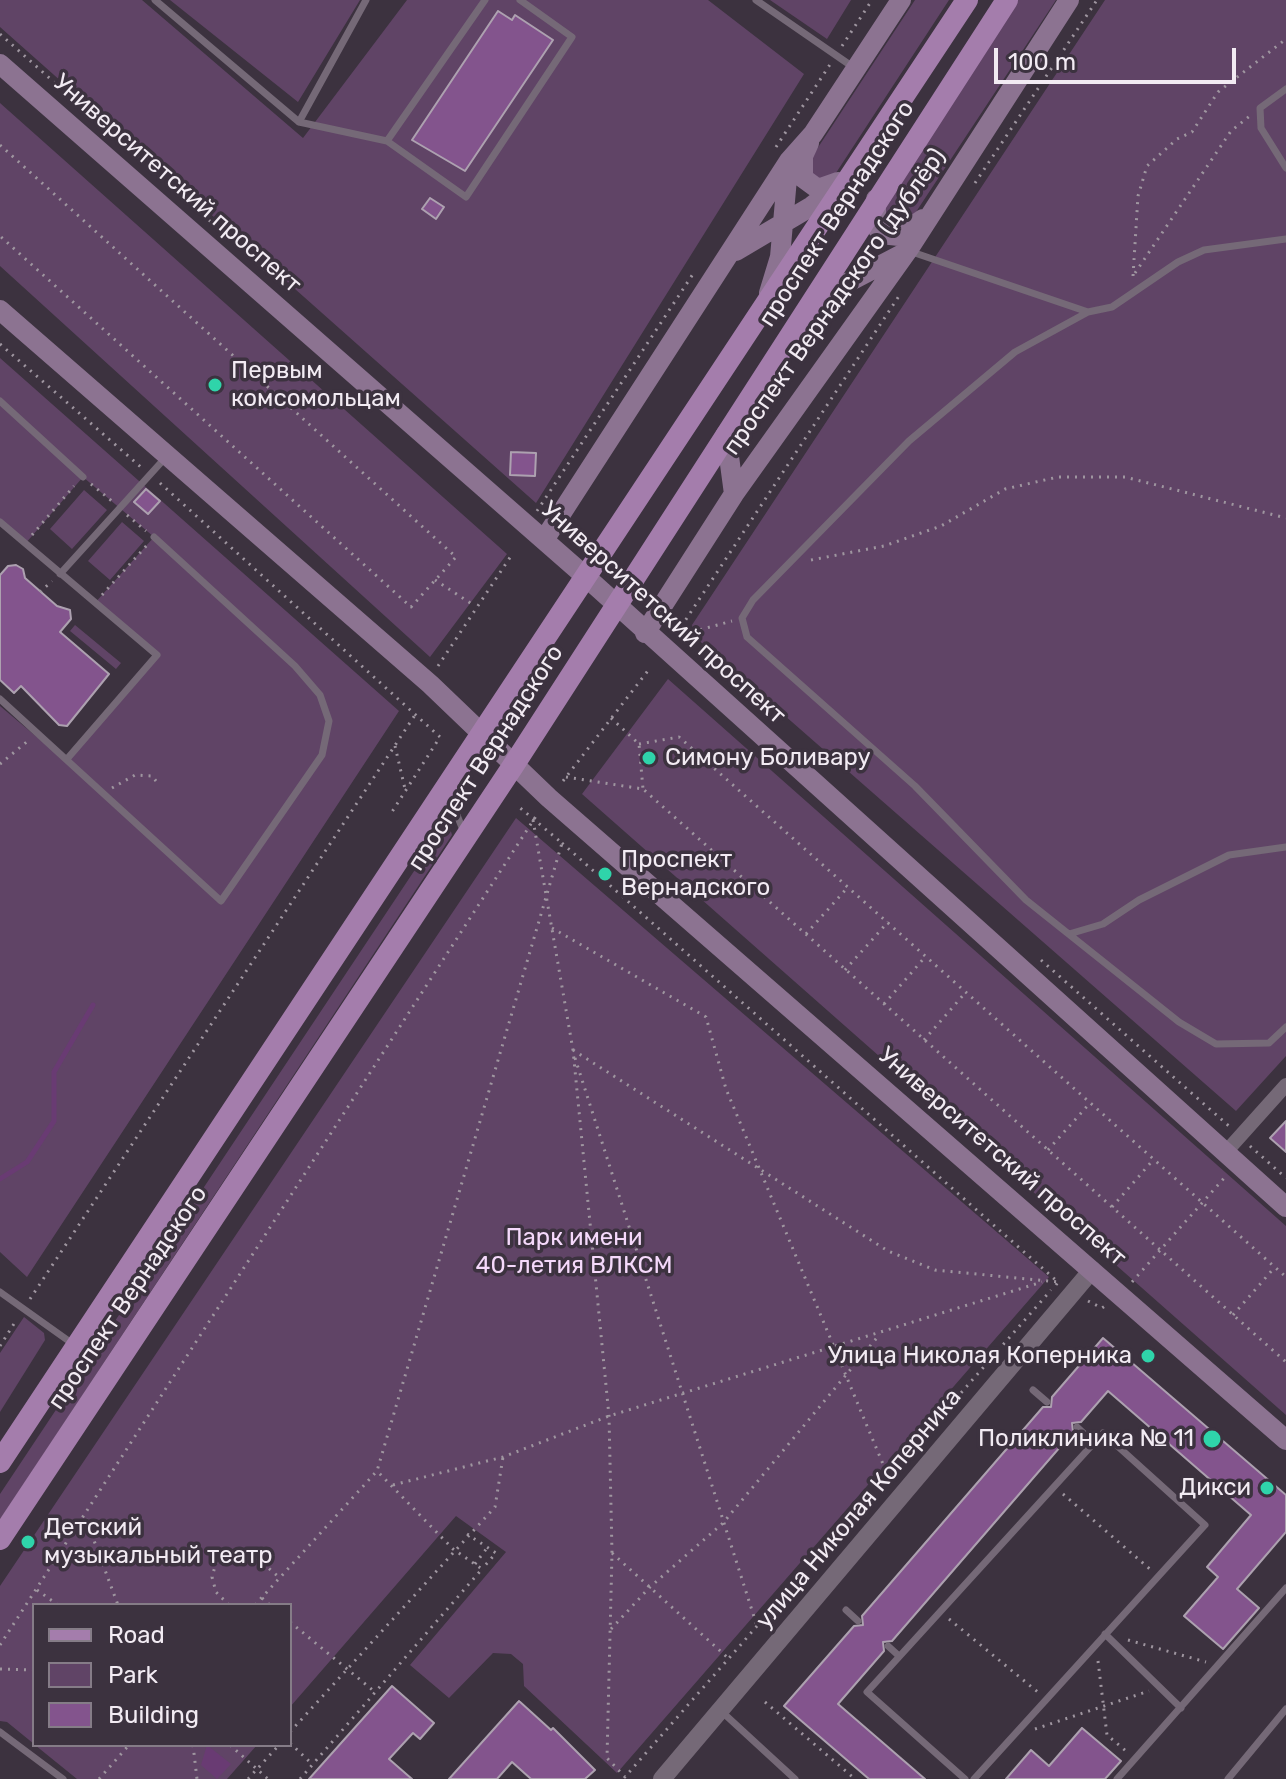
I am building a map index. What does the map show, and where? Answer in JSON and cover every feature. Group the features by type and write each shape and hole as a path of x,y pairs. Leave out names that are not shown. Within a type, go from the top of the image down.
{"main road":[{"path":"544,540 789,161 813,134 901,0"},
{"name":"проспект Вернадского","path":"0,1462 967,0"},
{"name":"проспект Вернадского","path":"0,1539 513,766 1007,0"},
{"name":"проспект Вернадского (дублёр)","path":"645,633 734,494 908,250 1069,0"},
{"name":"Университетский проспект","path":"0,64 586,577 1286,1207"},
{"path":"813,134 801,166 809,185 818,189 831,186 852,175"},
{"path":"762,312 780,257 789,161"},
{"path":"729,255 812,206 852,175"},
{"path":"876,199 876,226 881,234 890,237 912,229 929,214"},
{"path":"796,327 843,285 908,250"},
{"name":"Университетский проспект","path":"0,310 430,684 513,766 1286,1440"},
{"path":"726,434 734,494"}],"street":[{"path":"1231,1158 1286,1085"},
{"name":"улица Николая Коперника","path":"662,1779 1092,1270"}],"lane":[{"path":"155,0 299,122 387,141 466,197 572,37 520,0"},
{"path":"299,122 366,0"},
{"path":"387,141 485,0"},
{"path":"756,0 855,69"},
{"path":"1286,89 1260,108 1261,128 1286,168"},
{"path":"1286,239 1204,250 1178,262 1112,307 1088,312 1015,352 909,441 786,565 753,600 742,618 747,637 915,786 1026,900 1179,1022 1216,1044 1269,1043 1286,1027"},
{"path":"908,250 1088,312"},
{"path":"0,401 83,477"},
{"path":"60,574 167,456"},
{"path":"0,522 157,655 67,759"},
{"path":"0,699 221,901 322,755 329,721 320,695 295,666 154,537"},
{"path":"423,820 442,810 457,815 463,827 461,844"},
{"path":"1069,934 1103,924 1139,900 1229,855 1286,847"},
{"path":"0,1292 77,1346"},
{"path":"1033,1390 1047,1402"},
{"path":"1077,1427 1094,1443"},
{"path":"965,1779 867,1692 1103,1433 1205,1525 974,1779"},
{"path":"1117,1779 1286,1588"},
{"path":"846,1610 858,1621"},
{"path":"1105,1634 1181,1708"},
{"path":"888,1646 899,1656"},
{"path":"1228,1779 1286,1709"},
{"path":"720,1710 795,1779"},
{"path":"0,1732 63,1779"}],"path":[{"path":"968,192 1097,0"},
{"path":"0,34 286,289"},
{"path":"1133,276 1138,196 1147,166 1177,139 1192,132 1218,92 1286,39"},
{"path":"1112,307 1231,131 1260,108"},
{"path":"0,145 456,557 411,607 0,236"},
{"path":"742,618 673,638 900,295"},
{"path":"0,344 151,475 440,737 390,815"},
{"path":"786,565 884,546 941,526 1005,489 1058,477 1125,477 1286,518"},
{"path":"438,666 511,556"},
{"path":"435,580 475,606"},
{"path":"40,592 48,583"},
{"path":"650,668 564,779 643,789 1286,1362"},
{"path":"0,1346 415,715"},
{"path":"611,718 639,744 643,789"},
{"path":"0,764 4,764 37,732"},
{"path":"639,744 679,737 1286,1277"},
{"path":"395,746 406,791"},
{"path":"103,795 135,775 152,776 156,781"},
{"path":"519,807 1073,1294 1102,1308 1120,1295 1202,1203 1231,1158"},
{"path":"0,1645 538,813"},
{"path":"533,820 573,1050 609,1416 612,1553 607,1758 624,1778 1058,1282"},
{"path":"257,1603 377,1471 562,843"},
{"path":"806,934 848,887"},
{"path":"845,970 888,922"},
{"path":"552,927 706,1017 726,1089 888,1476"},
{"path":"884,1004 926,956"},
{"path":"924,1040 966,992"},
{"path":"573,1050 888,1251 935,1270 1058,1282"},
{"path":"573,1050 757,1626"},
{"path":"1048,1150 1090,1103"},
{"path":"1112,1207 1154,1159"},
{"path":"1233,1315 1275,1267"},
{"path":"393,1485 503,1457 609,1416 1046,1281"},
{"path":"611,1629 650,1587 723,1523 882,1333"},
{"path":"292,1730 453,1549 495,1507 503,1457"},
{"path":"377,1471 453,1549 482,1569"},
{"path":"1054,1487 1158,1576"},
{"path":"85,1517 117,1603"},
{"path":"300,1779 496,1553 467,1534"},
{"path":"475,1564 488,1547"},
{"path":"227,1603 216,1592 212,1577 216,1563 228,1552 250,1552 280,1578"},
{"path":"612,1553 728,1658"},
{"path":"37,1590 55,1603"},
{"path":"262,1598 268,1603"},
{"path":"940,1611 1046,1699"},
{"path":"292,1624 375,1692"},
{"path":"1105,1634 1219,1665"},
{"path":"1096,1644 1107,1735 1135,1759"},
{"path":"0,1669 32,1670"},
{"path":"1008,1740 1103,1705 1161,1688"},
{"path":"765,1702 855,1779"},
{"path":"292,1745 312,1764"},
{"path":"99,1779 127,1747"},
{"path":"193,1747 197,1779"},
{"path":"232,1747 268,1779"},
{"path":"248,1779 277,1747"}],"green space":[{"path":"0,0 142,0 303,138 407,0 708,0 804,74 536,503 0,27"},
{"path":"170,0 360,0 298,102"},
{"path":"770,0 851,0 827,39"},
{"path":"915,0 949,0 834,176 825,181 811,174 810,161 815,152"},
{"path":"1018,0 1056,0 908,224 903,228 886,227 883,203"},
{"path":"1105,0 1286,0 1286,1056 1236,1111 695,637 692,625"},
{"path":"0,103 507,554 430,657 0,266"},
{"path":"0,358 399,711 27,1277 0,1252 0,706 64,760 156,656 94,604 154,537 83,477 25,544 0,522"},
{"path":"84,490 107,510 72,549 50,529"},
{"path":"122,522 144,541 110,580 88,561"},
{"path":"75,625 121,663 116,669 70,631"},
{"path":"668,679 1286,1226 1286,1415 582,794"},
{"name":"Парк имени 40-летия ВЛКСМ","path":"516,818 1049,1277 617,1773 524,1686 523,1664 511,1654 493,1653 449,1698 410,1665 506,1552 456,1516 292,1705 292,1603 32,1603 32,1742 7,1722 0,1721 0,1586"},
{"path":"444,826 450,828 452,835 0,1520 0,1494"},
{"path":"24,1317 44,1333 45,1340 0,1412 0,1353"},
{"path":"37,1747 255,1747 227,1779 77,1779"}],"shaded area":[{"path":"206,1747 231,1764 217,1779 201,1765"}],"building":[{"path":"498,11 512,20 515,15 553,40 465,171 412,140"},
{"path":"430,198 444,207 436,219 422,209"},
{"path":"511,452 536,453 535,476 510,475"},
{"path":"146,489 160,501 148,514 134,502"},
{"path":"16,565 23,569 25,578 57,606 70,610 71,619 60,632 109,674 67,726 59,725 21,686 14,693 0,680 0,575 8,566"},
{"path":"1286,1121 1286,1152 1270,1138"},
{"path":"1103,1338 1286,1495 1286,1532 1237,1589 1259,1608 1223,1649 1184,1616 1218,1577 1207,1567 1251,1515 1108,1391 1081,1422 1072,1423 1073,1432 892,1641 883,1642 884,1651 838,1704 925,1779 869,1779 784,1706 854,1626 863,1625 862,1616 1043,1407 1051,1407 1052,1397"},
{"path":"392,1686 434,1723 420,1739 413,1733 389,1759 412,1779 309,1779"},
{"path":"519,1701 551,1730 553,1728 595,1770 585,1779 531,1779 512,1762 497,1779 449,1779"},
{"path":"1082,1728 1121,1761 1105,1779 1006,1779 1031,1750 1049,1766"}],"waterway":[{"path":"0,1179 27,1162 54,1121 54,1072 93,1005"}],"place":[{"name":"Первым комсомольцам","path":"215,385"},
{"name":"Симону Боливару","path":"649,758"},
{"name":"Проспект Вернадского","path":"605,874"},
{"name":"Улица Николая Коперника","path":"1148,1356"},
{"name":"Поликлиника № 11","path":"1212,1439"},
{"name":"Дикси","path":"1267,1488"},
{"name":"Детский музыкальный театр","path":"28,1542"}]}
